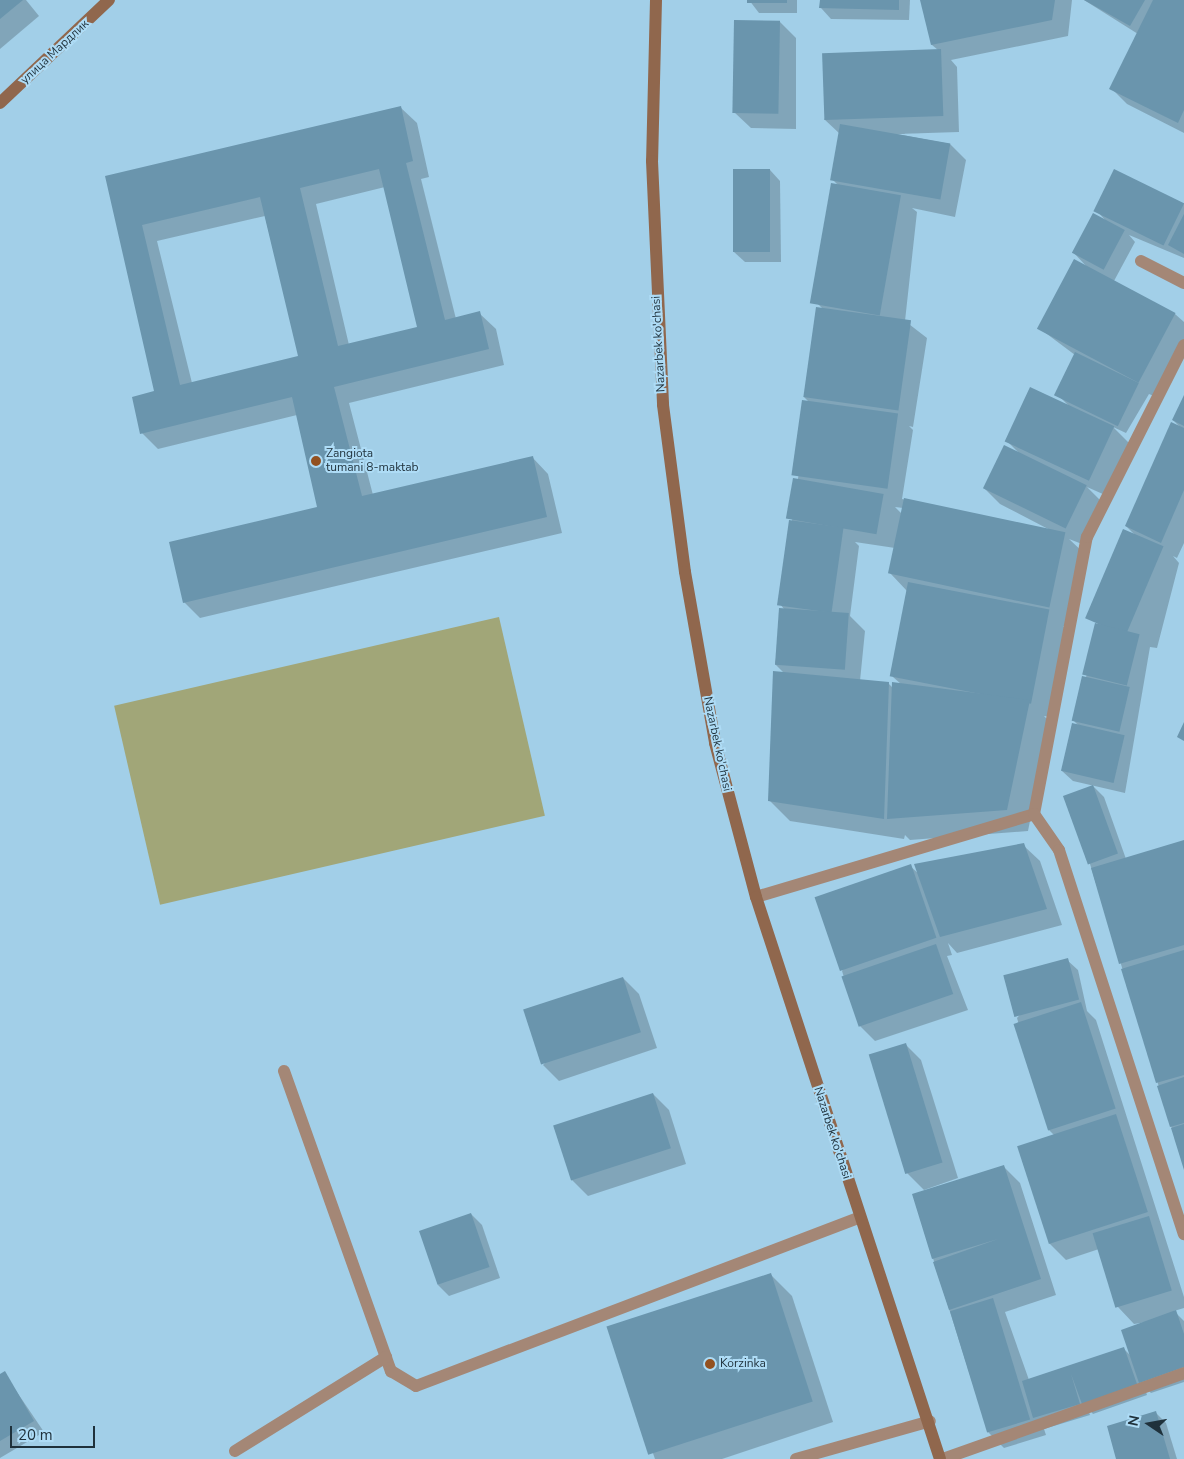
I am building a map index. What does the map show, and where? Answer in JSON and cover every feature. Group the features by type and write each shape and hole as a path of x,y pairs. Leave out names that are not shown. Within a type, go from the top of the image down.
{"main road":[{"name":"улица Мардлик","path":"0,103 109,0"},
{"name":"Nazarbek ko'chasi","path":"656,0 652,161 663,405 684,572 714,734 756,897 859,1218 942,1459"}],"street":[{"path":"1141,261 1184,283"},
{"path":"1184,345 1087,537 1034,814 1059,850 1184,1234"},
{"path":"756,897 1034,814"},
{"path":"284,1071 391,1370 416,1386 859,1218"},
{"path":"235,1451 386,1357"},
{"path":"942,1459 1184,1373"},
{"path":"796,1459 930,1421"}],"green space":[{"path":"499,617 545,816 160,905 114,706"}],"building":[{"path":"0,0 23,0 0,19"},
{"path":"747,0 787,0 787,3 747,3"},
{"path":"820,0 899,0 899,10 819,8"},
{"path":"920,0 1055,0 1052,20 931,45"},
{"path":"1084,0 1145,0 1130,26"},
{"path":"1153,0 1184,0 1184,110 1178,123 1109,89"},
{"path":"734,20 780,21 778,114 732,113"},
{"path":"941,49 943,116 824,120 822,53"},
{"path":"401,106 413,161 406,163 445,320 480,311 489,349 334,387 362,496 533,456 547,517 183,603 169,542 317,507 292,397 140,434 132,397 154,391 105,176","holes":["379,169 417,327 338,346 300,188","260,197 298,356 180,385 142,225"]},
{"path":"840,124 950,143 940,200 830,180"},
{"path":"733,169 770,169 770,252 733,252"},
{"path":"1114,169 1184,203 1164,245 1093,211"},
{"path":"831,183 901,195 880,315 810,303"},
{"path":"1093,213 1125,230 1104,270 1072,253"},
{"path":"1184,214 1184,254 1168,245"},
{"path":"1074,259 1176,313 1138,383 1037,329"},
{"path":"816,307 911,320 898,410 803,397"},
{"path":"1075,352 1139,383 1118,426 1054,395"},
{"path":"1030,387 1114,426 1089,481 1005,441"},
{"path":"1184,395 1184,426 1172,420"},
{"path":"802,400 898,413 887,489 791,475"},
{"path":"1171,422 1184,428 1184,490 1161,543 1125,526"},
{"path":"1004,445 1087,485 1066,528 983,488"},
{"path":"793,478 884,494 876,534 786,518"},
{"path":"904,498 1065,532 1049,608 888,573"},
{"path":"789,520 843,528 831,613 777,605"},
{"path":"1123,529 1164,546 1126,635 1085,618"},
{"path":"908,582 1049,609 1031,704 890,676"},
{"path":"779,608 849,613 845,670 775,665"},
{"path":"1095,623 1140,634 1127,686 1082,674"},
{"path":"773,671 889,682 884,819 768,801"},
{"path":"1082,676 1130,687 1119,732 1072,721"},
{"path":"892,682 1030,700 1007,810 887,819"},
{"path":"1184,722 1184,741 1177,737"},
{"path":"1072,723 1125,735 1114,783 1061,771"},
{"path":"1093,785 1118,854 1088,865 1063,796"},
{"path":"1184,840 1184,945 1119,964 1091,868"},
{"path":"1024,843 1047,909 940,937 914,864"},
{"path":"911,864 936,938 840,971 815,897"},
{"path":"936,944 953,994 859,1027 841,977"},
{"path":"1184,950 1184,1075 1156,1083 1121,969"},
{"path":"1068,958 1079,1000 1014,1017 1003,975"},
{"path":"623,977 641,1032 541,1065 523,1009"},
{"path":"1081,1002 1116,1109 1048,1130 1013,1024"},
{"path":"906,1043 943,1163 905,1174 869,1054"},
{"path":"1184,1077 1184,1123 1170,1127 1157,1086"},
{"path":"653,1093 671,1148 571,1181 553,1125"},
{"path":"1116,1114 1148,1212 1049,1244 1017,1146"},
{"path":"1184,1124 1184,1170 1171,1128"},
{"path":"1004,1165 1041,1279 949,1310 933,1262 998,1239 932,1259 912,1194"},
{"path":"471,1213 490,1267 438,1285 419,1231"},
{"path":"1149,1216 1172,1291 1115,1308 1093,1233"},
{"name":"Korzinka","path":"771,1273 813,1401 648,1455 606,1326"},
{"path":"993,1298 1030,1419 987,1433 950,1311"},
{"path":"1176,1310 1184,1334 1184,1367 1139,1383 1121,1330"},
{"path":"1124,1347 1137,1384 1082,1404 1071,1374 1080,1404 1033,1418 1022,1381"},
{"path":"5,1371 34,1421 0,1441 0,1374"},
{"path":"1156,1411 1170,1459 1116,1459 1107,1426"}],"place":[{"name":"Zangiota tumani 8-maktab","path":"316,461"},
{"name":"Korzinka","path":"710,1364"}]}
